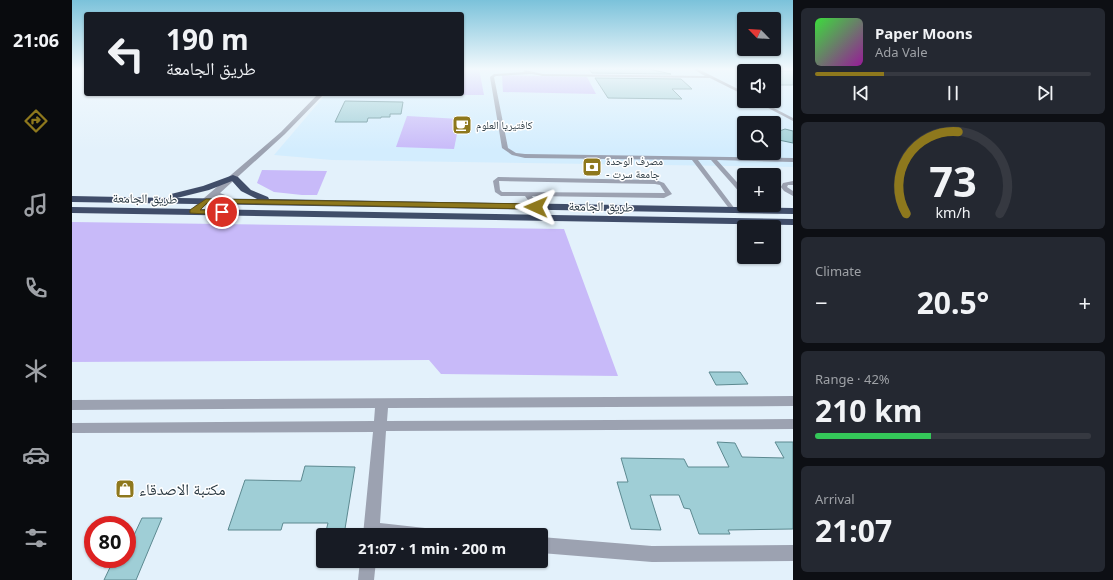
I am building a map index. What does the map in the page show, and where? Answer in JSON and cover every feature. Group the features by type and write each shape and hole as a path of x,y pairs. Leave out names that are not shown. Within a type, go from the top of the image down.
{"highway":[{"path":"144,200 192,192 236,176 240,186 247,191 274,202"},
{"name":"طريق الجامعة","path":"72,199 737,210"},
{"name":"طريق الجامعة","path":"72,210 793,222"},
{"name":"طريق الجامعة","path":"781,210 793,211"}],"street":[{"path":"193,212 210,201 302,115 319,96"},
{"path":"206,212 210,201"},
{"path":"72,405 793,401"},
{"path":"371,528 382,403"},
{"path":"72,428 793,424"},
{"path":"548,546 652,554 793,553"},
{"path":"366,580 367,568"}],"lane":[{"path":"495,96 505,148 508,152 514,154 533,156 793,160"},
{"path":"770,108 793,120"},
{"path":"693,158 733,210"},
{"path":"713,159 737,186"},
{"path":"502,179 656,182 662,184 668,194 664,196 527,194 499,193 497,191 496,181 502,179"},
{"path":"793,183 785,184 784,187 793,194"},
{"path":"527,194 536,207"}],"shaded area":[{"path":"324,96 737,96 737,108 781,108 781,96 793,96 793,167 332,160 274,155"},
{"path":"407,116 460,119 454,149 396,147"},
{"path":"262,170 327,171 317,195 302,195 274,192 257,183"},
{"path":"72,222 564,229 618,376 441,374 429,360 72,362"}],"building":[{"path":"607,96 679,96 682,99 608,98"},
{"path":"345,101 403,102 401,114 390,114 390,117 368,118 367,122 335,122"},
{"path":"785,129 793,131 793,143 781,140 781,130"},
{"path":"709,372 740,372 748,384 716,385"},
{"path":"717,442 735,443 742,457 784,458 775,442 793,442 793,529 728,530 730,534 699,534 690,509 684,508 679,495 650,495 661,530 631,529 617,482 628,482 621,458 684,459 688,467 729,467"},
{"path":"305,466 355,467 345,528 327,528 328,523 283,523 281,530 228,530 245,480 301,481"},
{"path":"142,518 162,518 136,580 104,580 110,568 136,568 136,531"}],"place":[{"name":"كافتيريا العلوم","path":"462,125"},
{"name":"مصرف الوحدة - جامعة سرت","path":"592,167"},
{"name":"مكتبة الاصدقاء","path":"125,489"}],"route":[{"path":"222,212 193,212 206,201 536,207"}]}
